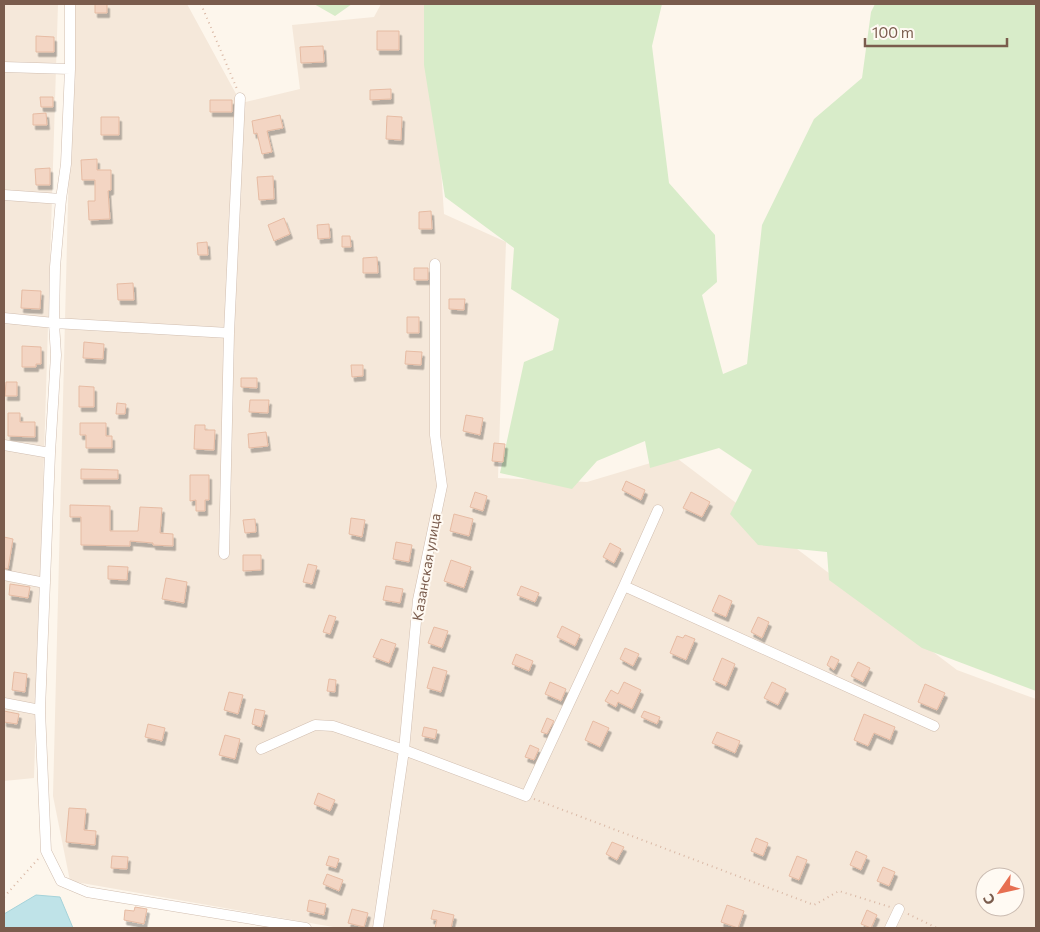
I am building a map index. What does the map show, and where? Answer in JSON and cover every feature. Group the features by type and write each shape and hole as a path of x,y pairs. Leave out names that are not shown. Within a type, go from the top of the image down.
{"street":[{"path":"70,4 70,69 66,164 55,266 54,323 56,355 50,453 40,710 46,851 61,881 87,892 306,928"},
{"path":"4,67 70,69"},
{"path":"224,554 229,333 240,98"},
{"path":"4,195 61,199"},
{"name":"Казанская улица","path":"378,928 404,750 418,600 442,486 435,435 435,264"},
{"path":"4,318 54,323 229,333"},
{"path":"4,446 50,453"},
{"path":"261,749 315,726 333,726 404,750 526,796 658,510"},
{"path":"4,575 45,583"},
{"path":"624,586 934,726"},
{"path":"4,703 40,710"},
{"path":"890,928 898,910"}],"path":[{"path":"200,4 240,98"},
{"path":"526,796 814,904 839,891 898,910 937,928"},
{"path":"4,897 46,851"}],"shaded area":[{"path":"4,4 58,4 34,778 4,781"},
{"path":"73,4 187,4 241,103 300,89 292,25 374,17 381,4 430,4 444,214 506,242 498,478 587,482 674,456 957,670 1036,699 1036,928 339,928 70,881 53,796"}],"green space":[{"path":"314,4 352,4 335,16"},
{"path":"424,4 662,4 652,46 669,183 715,235 717,282 702,295 723,374 747,364 762,225 814,119 862,78 871,12 875,4 1036,4 1036,691 922,648 829,580 827,552 758,545 730,514 752,470 719,448 650,468 645,441 597,461 572,489 500,473 524,362 553,350 559,319 511,289 514,248 445,197 424,65"}],"water":[{"path":"36,895 60,897 73,928 4,928 4,914"}],"building":[{"path":"95,4 107,4 107,13 95,13"},
{"path":"377,31 399,31 399,50 377,50"},
{"path":"36,36 54,37 54,52 36,52"},
{"path":"323,46 324,62 301,63 300,47"},
{"path":"391,89 391,99 370,100 370,90"},
{"path":"40,97 53,97 53,107 41,107"},
{"path":"210,100 232,100 232,112 210,112"},
{"path":"46,113 47,125 33,125 33,114"},
{"path":"280,115 283,128 267,131 272,152 262,154 257,133 254,134 252,121"},
{"path":"387,116 402,117 401,140 386,139"},
{"path":"101,117 119,117 119,135 101,135"},
{"path":"97,159 97,170 111,170 111,190 108,191 110,219 89,220 88,201 95,201 95,180 82,180 81,160"},
{"path":"50,168 50,185 36,185 35,169"},
{"path":"273,176 274,199 259,200 257,177"},
{"path":"431,211 432,229 419,229 419,212"},
{"path":"284,218 290,234 274,241 268,225"},
{"path":"329,224 330,238 318,239 317,225"},
{"path":"342,236 350,236 351,247 342,247"},
{"path":"207,242 208,255 198,255 197,243"},
{"path":"377,257 378,273 363,273 363,258"},
{"path":"414,268 428,268 428,280 414,280"},
{"path":"133,283 134,300 118,300 117,284"},
{"path":"22,290 41,291 40,309 21,308"},
{"path":"449,299 465,299 464,310 449,309"},
{"path":"407,317 419,317 419,333 407,333"},
{"path":"84,342 104,344 103,359 83,358"},
{"path":"22,346 41,347 41,364 36,364 36,367 22,367"},
{"path":"406,351 422,352 421,365 405,364"},
{"path":"351,365 363,365 363,376 352,377"},
{"path":"241,378 257,378 257,388 241,387"},
{"path":"6,382 17,382 17,396 5,396"},
{"path":"79,386 94,387 94,407 79,407"},
{"path":"250,400 269,400 268,413 249,412"},
{"path":"117,403 126,404 125,414 116,414"},
{"path":"8,413 20,413 20,422 35,422 35,437 8,436"},
{"path":"466,415 483,418 480,435 463,431"},
{"path":"80,423 106,423 106,436 112,436 112,448 86,448 86,435 80,435"},
{"path":"195,425 205,425 205,430 215,430 214,450 194,449"},
{"path":"266,432 268,446 249,448 248,434"},
{"path":"494,443 505,444 503,462 492,461"},
{"path":"81,469 118,470 118,479 81,479"},
{"path":"190,475 209,475 209,500 205,500 205,511 196,511 196,500 190,501"},
{"path":"626,481 645,490 641,500 622,490"},
{"path":"475,492 487,496 483,511 470,507"},
{"path":"691,492 710,502 702,517 683,508"},
{"path":"70,505 110,506 110,531 138,531 140,507 162,508 160,533 173,534 173,546 130,541 130,546 81,545 81,517 70,517"},
{"path":"454,514 473,519 469,536 450,531"},
{"path":"351,518 365,520 362,537 349,534"},
{"path":"255,519 256,532 245,533 243,520"},
{"path":"4,537 13,539 8,569 4,568"},
{"path":"396,542 412,545 409,562 393,559"},
{"path":"610,543 621,549 614,563 603,557"},
{"path":"243,555 261,555 261,570 243,571"},
{"path":"451,560 471,567 464,588 444,581"},
{"path":"308,564 317,566 312,584 303,582"},
{"path":"108,566 128,567 127,580 108,579"},
{"path":"166,578 187,582 184,603 162,599"},
{"path":"10,584 30,587 28,598 9,595"},
{"path":"386,586 403,589 400,603 383,600"},
{"path":"521,586 539,593 535,602 517,595"},
{"path":"719,595 732,601 726,617 712,611"},
{"path":"329,615 336,617 330,634 323,632"},
{"path":"758,617 769,622 762,638 751,632"},
{"path":"562,626 580,635 575,646 557,637"},
{"path":"434,627 448,631 442,648 428,643"},
{"path":"685,635 695,639 686,660 670,653 677,636 683,638"},
{"path":"381,639 396,644 389,663 373,657"},
{"path":"625,648 639,654 633,666 620,659"},
{"path":"516,654 533,661 529,671 512,664"},
{"path":"831,656 839,660 834,670 827,665"},
{"path":"722,658 735,664 726,686 713,680"},
{"path":"858,662 870,668 863,682 851,676"},
{"path":"433,667 447,671 441,692 427,688"},
{"path":"14,672 27,674 25,692 12,690"},
{"path":"329,679 336,680 335,692 327,691"},
{"path":"550,682 566,689 561,701 545,694"},
{"path":"624,682 641,690 632,709 618,702 616,707 605,701 611,690 618,694"},
{"path":"772,682 786,689 778,705 764,698"},
{"path":"925,684 945,693 937,710 918,702"},
{"path":"229,692 243,695 238,714 224,710"},
{"path":"255,709 265,711 261,727 252,724"},
{"path":"4,711 19,714 17,724 4,722"},
{"path":"644,711 660,717 657,724 641,717"},
{"path":"864,714 895,727 890,740 874,733 868,746 854,740"},
{"path":"547,718 554,721 547,734 541,732"},
{"path":"593,721 609,728 600,747 585,740"},
{"path":"148,724 165,728 162,741 145,737"},
{"path":"424,727 437,730 435,739 422,736"},
{"path":"717,732 740,741 735,753 712,743"},
{"path":"225,735 240,739 235,759 219,755"},
{"path":"530,745 539,749 534,760 525,757"},
{"path":"318,793 335,800 330,811 314,804"},
{"path":"69,808 86,809 84,830 96,831 95,845 66,842"},
{"path":"756,838 768,843 763,856 751,851"},
{"path":"612,842 624,847 617,860 606,854"},
{"path":"856,851 867,856 861,870 850,865"},
{"path":"112,856 128,857 127,869 111,868"},
{"path":"329,856 339,859 336,868 326,865"},
{"path":"797,856 807,860 799,880 789,876"},
{"path":"883,867 895,872 889,886 877,881"},
{"path":"327,874 343,880 339,891 323,884"},
{"path":"309,900 326,904 324,915 307,911"},
{"path":"727,905 744,911 738,928 721,922"},
{"path":"135,907 147,909 144,924 124,920 125,910 134,911"},
{"path":"352,909 368,913 364,927 348,923"},
{"path":"433,910 454,915 451,928 435,928 437,920 431,919"},
{"path":"867,910 877,915 871,928 861,924"}]}
